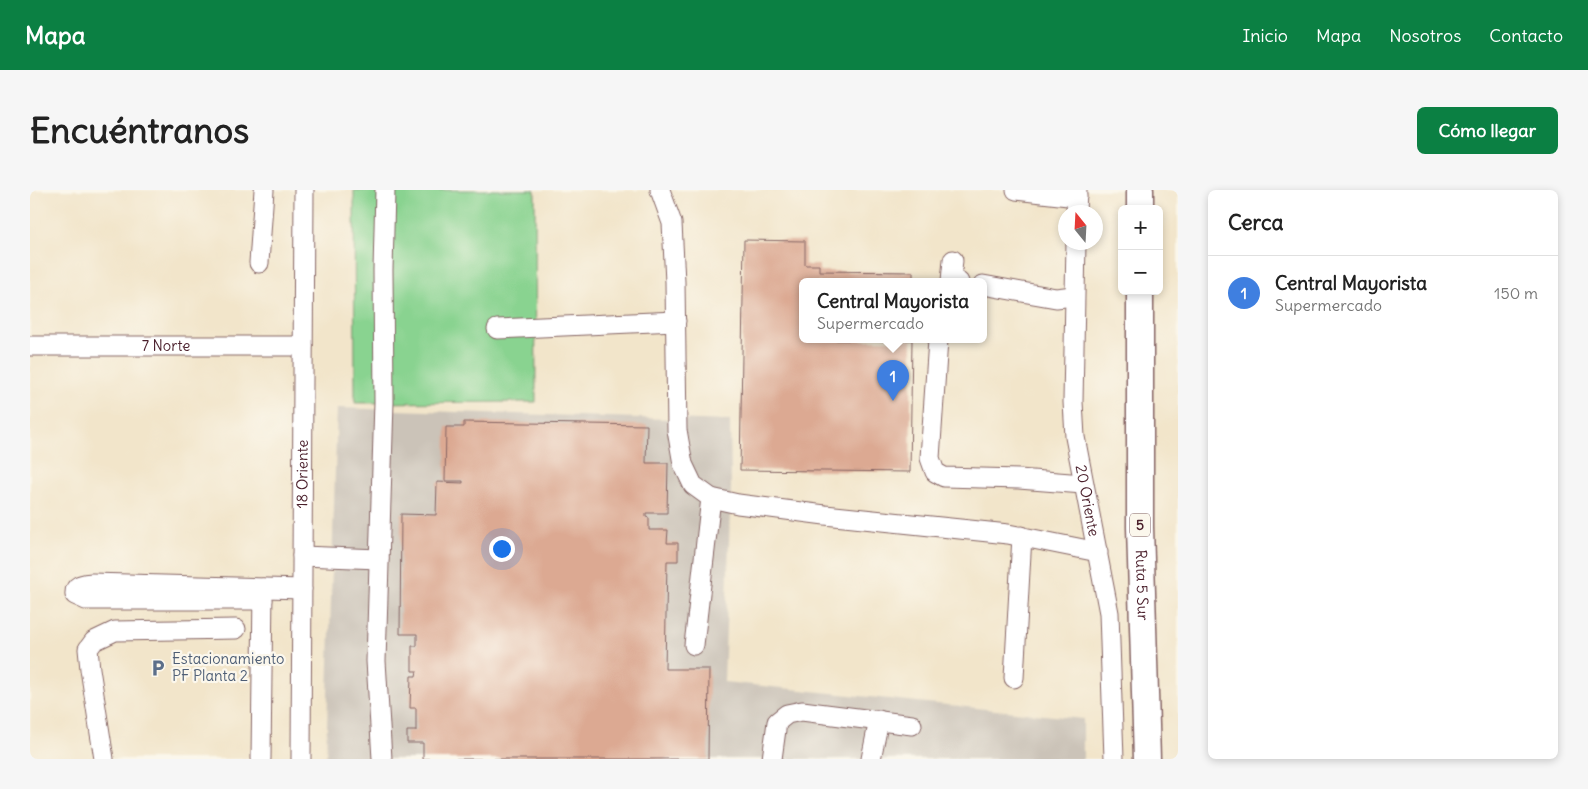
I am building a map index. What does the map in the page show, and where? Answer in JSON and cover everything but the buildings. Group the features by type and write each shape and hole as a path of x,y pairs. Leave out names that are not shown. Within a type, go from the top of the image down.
{"highway":[{"path":"1140,190 1140,205"},
{"name":"Ruta 5 Sur","path":"1140,295 1140,537 1147,759"}],"street":[{"path":"258,263 264,190"},
{"name":"18 Oriente","path":"301,759 304,190"},
{"path":"382,759 376,661 384,402 383,270 385,190"},
{"path":"660,190 672,222 676,321 677,430 683,464 692,485 712,498 825,515 1022,536 1098,552"},
{"path":"1016,190 1076,200"},
{"name":"20 Oriente","path":"1076,250 1073,402 1075,437 1109,613 1112,646 1114,759"},
{"path":"953,260 954,278"},
{"path":"987,286 1056,298 1074,296"},
{"path":"497,329 676,321"},
{"path":"938,343 930,458 935,472 944,477 1019,479 1083,484"},
{"name":"7 Norte","path":"30,346 303,346"},
{"path":"694,645 712,498"},
{"path":"1014,678 1022,536"},
{"path":"302,556 379,559"},
{"path":"263,594 92,583 77,586 75,590 75,596 86,600 263,594 302,589"},
{"path":"261,759 263,594"},
{"path":"104,759 88,649 94,641 115,631 236,629"},
{"path":"772,759 777,722 787,714 802,710 912,725"},
{"path":"871,759 879,720"}],"shaded area":[{"path":"337,408 730,421 731,487 724,682 1083,719 1083,759 326,759"}],"green space":[{"path":"354,190 535,190 536,402 355,403"}],"place":[{"name":"Central Mayorista","path":"893,401"},
{"name":"Estacionamiento PF Planta 2","path":"158,668"}]}
